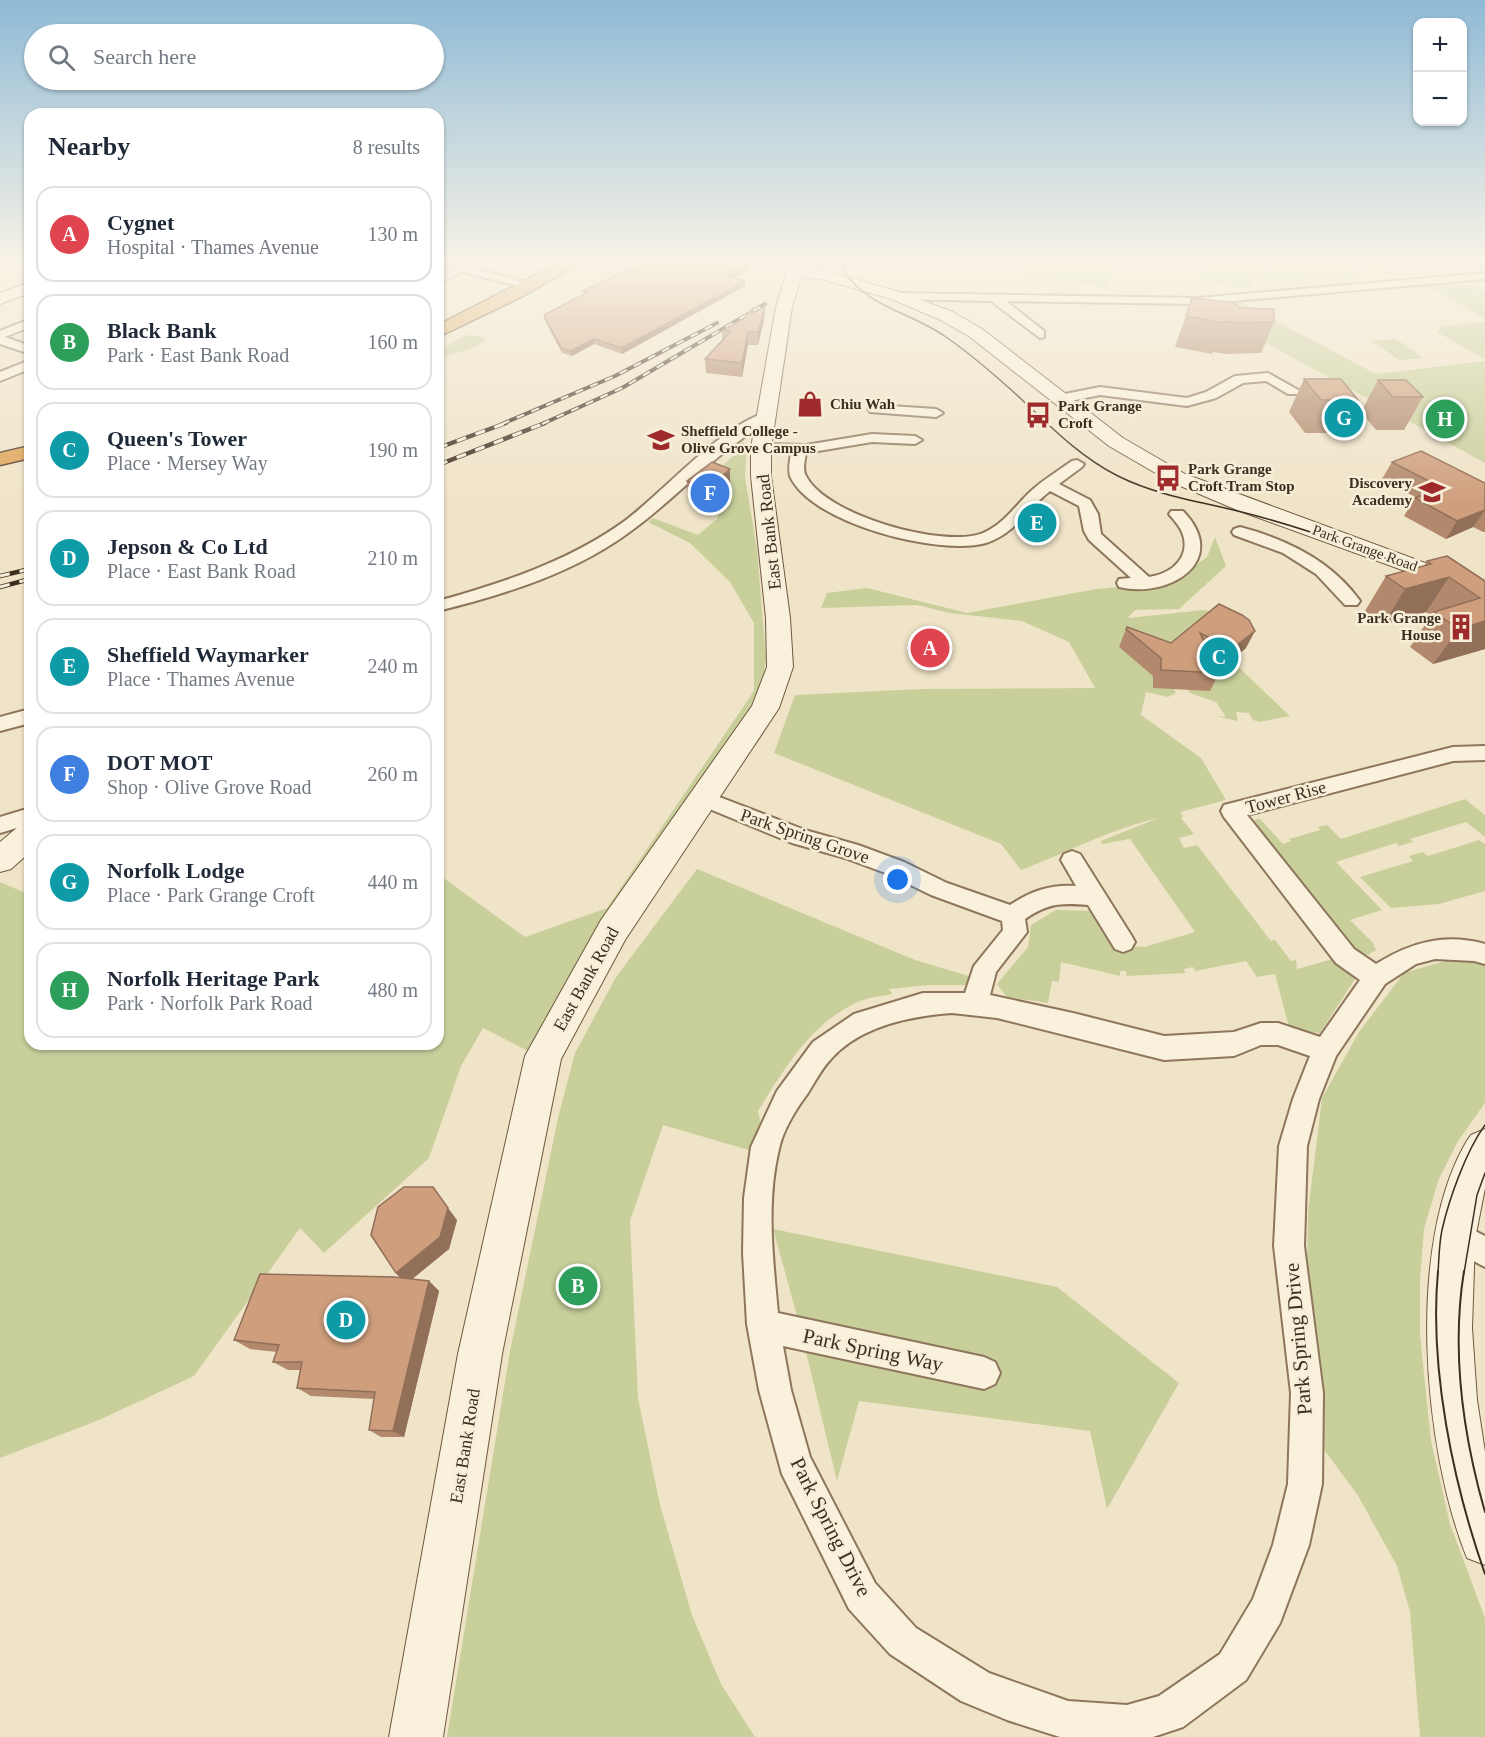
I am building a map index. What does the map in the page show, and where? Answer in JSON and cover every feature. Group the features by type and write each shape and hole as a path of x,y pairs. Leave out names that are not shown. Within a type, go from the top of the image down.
{"highway":[{"path":"0,459 24,453"}],"street":[{"path":"5,340 24,348"},
{"name":"East Bank Road","path":"416,1737 480,1354 516,1175 543,1056 613,930 765,708 780,667 778,618 761,476 764,433 779,340"},
{"name":"Park Grange Road","path":"985,340 1139,457 1193,485 1485,593"},
{"path":"0,377 24,367"},
{"path":"1060,399 1100,392 1187,402 1211,395 1240,378 1268,376 1293,391"},
{"path":"875,409 936,413"},
{"path":"915,456 916,411"},
{"path":"444,604 517,584 583,555 628,526 729,438 764,433 799,449 872,438 915,440"},
{"path":"799,449 796,467 798,476 812,493 838,511 885,529 955,541 982,539 995,532 1048,485 1077,464"},
{"path":"1048,485 1081,500 1090,512 1090,527 1095,537 1135,570 1144,582"},
{"path":"1245,505 1240,535 1288,550 1322,570 1351,601"},
{"path":"1125,583 1173,576 1190,561 1194,548 1192,535 1176,520"},
{"path":"0,724 24,718"},
{"name":"Tower Rise","path":"1376,977 1345,956 1232,811 1453,754 1485,753"},
{"name":"Park Spring Grove","path":"702,798 800,837 850,851 896,868 939,889 1013,915"},
{"path":"0,825 24,818"},
{"path":"0,860 24,839"},
{"path":"1072,860 1123,942"},
{"path":"977,1005 976,992 980,976 988,963 1015,932 1013,915 1035,900 1059,894 1095,896"},
{"name":"Park Spring Drive","path":"1326,1050 1278,1034 1261,1034 1234,1044 1197,1048 1164,1048 1036,1015 952,1002 923,1004 863,1022 822,1050 801,1076 787,1100 765,1147 758,1198 763,1323 775,1390 795,1462 862,1596 903,1641 975,1687 1007,1701 1068,1720 1127,1725 1169,1713 1233,1666 1267,1610 1291,1545 1305,1484 1307,1393 1289,1246 1293,1146 1306,1099 1326,1050 1376,977 1407,957 1427,951 1474,951 1485,954"},
{"path":"1485,1148 1464,1190 1470,1244 1448,1306 1455,1414 1474,1510 1485,1540"},
{"name":"Park Spring Way","path":"763,1323 791,1333 984,1373"}],"green space":[{"path":"457,340 485,340 478,346 444,357 444,348"},
{"path":"1261,340 1312,340 1376,374 1485,361 1485,463"},
{"path":"1398,340 1423,358 1399,360 1372,341"},
{"path":"1451,340 1485,340 1485,359"},
{"path":"740,441 747,444 745,477 757,549 766,659 762,686 736,733 528,1051 483,1028 461,1066 429,1158 324,1253 300,1228 194,1376 99,1420 0,1458 0,882 24,892 24,1050 444,1050 444,878 525,937 607,908 754,691 754,623 730,582 690,543 648,522 653,518 698,535 717,519 719,513 708,506 730,487 719,469 735,454 732,448"},
{"path":"1215,537 1226,566 1179,609 1135,610 1128,618 1204,610 1212,612 1174,689 1176,693 1168,697 1146,692 1141,715 1201,758 1226,800 1180,812 1183,816 1181,818 1194,834 1179,838 1184,848 1197,845 1271,941 1275,940 1291,961 1296,960 1297,969 1333,959 1357,976 1320,1033 1290,1031 1275,974 1257,977 1246,961 1195,971 1193,967 1184,969 1185,973 1127,976 1126,971 1120,971 1120,976 1061,962 1059,982 1052,981 1048,1003 1007,997 997,984 1028,947 1031,925 1056,910 1094,911 1117,945 1144,947 1195,932 1130,839 1102,844 1101,841 1158,818 1106,835 1021,870 1001,844 774,753 795,695 921,689 1095,688 1069,642 1022,621 950,613 917,605 821,608 827,593 867,588 967,613 1096,589 1173,582 1207,557"},
{"path":"1199,655 1223,667 1231,660 1290,716 1259,722 1253,720 1249,713 1236,712 1238,721 1215,716 1226,717 1216,702 1190,693 1188,690"},
{"path":"1465,799 1485,815 1485,837 1466,822 1410,839 1413,842 1399,846 1396,843 1336,862 1382,910 1350,920 1373,943 1376,950 1368,955 1359,952 1253,820 1260,819 1283,844 1291,841 1289,839 1320,830 1318,827 1327,825 1341,839"},
{"path":"1479,840 1485,844 1485,891 1439,904 1391,908 1360,877 1413,861 1409,856 1423,852 1428,856"},
{"path":"697,869 915,960 969,976 966,985 930,985 889,989 892,994 860,1001 827,1021 789,1063 758,1111 762,1128 752,1151 663,1125 630,1221 638,1398 660,1505 692,1615 721,1684 755,1737 447,1737 510,1351 558,1118 575,1053 616,977"},
{"path":"1445,961 1485,962 1485,1103 1458,1141 1438,1181 1424,1229 1420,1280 1420,1335 1431,1441 1450,1524 1485,1618 1485,1737 1420,1737 1410,1612 1397,1566 1357,1494 1325,1451 1307,1279 1308,1212 1322,1098 1359,1032 1404,973"},
{"path":"773,1229 1057,1287 1179,1383 1107,1509 1090,1431 859,1401 837,1481 799,1323"}],"building":[{"path":"557,340 592,340 571,351 561,348"},
{"path":"597,340 637,340 622,348"},
{"path":"723,340 746,340 742,363 705,359"},
{"path":"1304,379 1341,379 1358,400 1321,400"},
{"path":"1378,380 1406,380 1423,397 1393,397"},
{"path":"1421,451 1485,483 1485,510 1457,521 1415,498 1442,488 1392,462"},
{"path":"712,462 730,469 707,489 687,481"},
{"path":"1447,556 1485,581 1485,621 1459,629 1434,612 1480,598 1449,577 1405,589 1386,576 1431,564 1427,561"},
{"path":"1219,604 1249,620 1255,631 1232,649 1200,633 1219,673 1161,670 1161,658 1126,629 1127,627 1171,643"},
{"path":"404,1187 433,1187 448,1208 440,1237 396,1273 371,1235 378,1207"},
{"path":"260,1274 394,1277 429,1281 393,1431 369,1430 375,1392 297,1388 302,1362 273,1362 279,1345 234,1340"}],"tram line":[{"path":"950,340 993,374 1078,450 1118,476 1169,495 1240,511 1301,529 1429,575"},
{"path":"1438,1273 1441,1235 1449,1204 1465,1161 1485,1125"},
{"path":"1464,1273 1477,1195 1485,1173"},
{"path":"1438,1271 1437,1346 1446,1425 1463,1502 1485,1574"},
{"path":"1464,1271 1459,1332 1461,1393 1477,1483 1485,1512"}],"railway":[{"path":"502,424 615,376 684,340"},
{"path":"542,424 622,388 704,340"},
{"path":"444,446 506,423"},
{"path":"444,463 545,423"},
{"path":"0,576 24,570"},
{"path":"0,587 24,581"}],"place":[{"name":"Chiu Wah","path":"810,404"},
{"name":"Park Grange Croft","path":"1038,415"},
{"name":"Norfolk Lodge","path":"1344,418"},
{"name":"Norfolk Heritage Park","path":"1445,419"},
{"name":"Sheffield College - Olive Grove Campus","path":"661,440"},
{"name":"Park Grange Croft Tram Stop","path":"1168,478"},
{"name":"Discovery Academy","path":"1432,492"},
{"name":"DOT MOT","path":"710,493"},
{"name":"Sheffield Waymarker","path":"1037,523"},
{"name":"Park Grange House","path":"1461,627"},
{"name":"Cygnet","path":"930,648"},
{"name":"Queen's Tower","path":"1219,657"},
{"name":"Black Bank","path":"578,1286"},
{"name":"Jepson & Co Ltd","path":"346,1320"}]}
